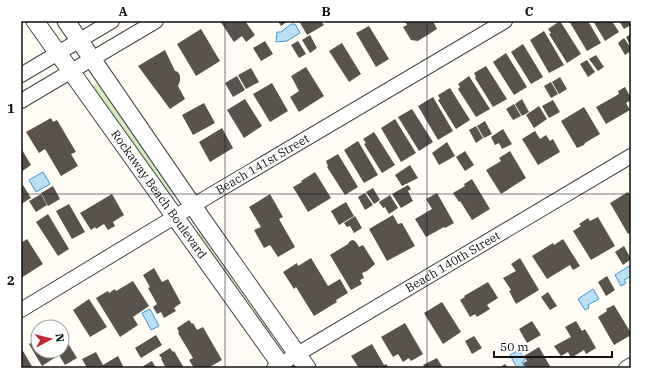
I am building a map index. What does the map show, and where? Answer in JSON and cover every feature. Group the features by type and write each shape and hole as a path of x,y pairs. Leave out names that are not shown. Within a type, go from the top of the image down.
{"street":[{"name":"Rockaway Beach Boulevard","path":"35,21 175,217 279,367"},
{"name":"Rockaway Beach Boulevard","path":"66,21 302,361"},
{"path":"21,75 112,21"},
{"path":"21,101 156,21"},
{"name":"Beach 141st Street","path":"21,310 505,21"},
{"name":"Beach 140th Street","path":"279,367 302,361 631,156"},
{"path":"626,368 631,365"}],"green space":[{"path":"100,81 176,188 166,195 90,88"},
{"path":"203,228 276,332 268,338 195,234"}],"water":[{"path":"291,24 295,24 300,33 287,41 276,42 277,32 281,32"},
{"path":"43,172 50,184 36,192 29,180"},
{"path":"629,266 631,269 631,276 624,280 626,283 621,286 615,275"},
{"path":"593,289 599,299 588,305 589,308 585,310 578,299"},
{"path":"150,309 159,326 151,330 142,313"},
{"path":"519,350 525,360 522,362 525,368 517,368 510,355"}],"building":[{"path":"220,21 245,21 255,35 246,42 242,36 234,42"},
{"path":"278,21 288,21 281,26"},
{"path":"299,21 321,21 324,25 307,35"},
{"path":"405,21 433,21 437,29 418,41 411,40 403,27 407,25"},
{"path":"560,21 581,54 567,63 549,34 551,33 548,29"},
{"path":"569,21 588,21 601,43 587,51"},
{"path":"593,21 612,21 619,32 605,41"},
{"path":"619,21 631,21 631,25 624,29"},
{"path":"369,26 389,59 376,67 356,33"},
{"path":"201,29 220,61 196,76 177,44"},
{"path":"544,31 564,65 549,73 530,40"},
{"path":"631,34 631,47 626,37"},
{"path":"310,35 317,48 310,53 302,40"},
{"path":"624,38 631,48 631,51 625,55 618,43"},
{"path":"265,41 273,54 261,61 253,48"},
{"path":"298,41 306,54 299,58 291,45"},
{"path":"342,43 361,74 349,82 329,51"},
{"path":"523,44 543,77 531,84 511,52"},
{"path":"165,50 175,71 178,72 180,76 178,86 185,99 170,109 138,66"},
{"path":"506,53 527,87 514,95 493,62"},
{"path":"596,55 604,67 598,71 589,59"},
{"path":"587,60 595,72 588,77 580,64"},
{"path":"486,66 507,99 493,107 475,78 474,73"},
{"path":"306,67 324,96 299,112 290,97 299,91 291,76"},
{"path":"251,68 259,82 246,89 238,75"},
{"path":"237,76 245,90 233,97 225,83"},
{"path":"469,76 490,109 476,117 458,89 460,87 458,84"},
{"path":"560,77 567,89 559,94 552,82"},
{"path":"551,82 558,94 551,98 544,86"},
{"path":"272,83 288,111 270,122 253,94"},
{"path":"625,87 631,98 631,100 626,103 630,110 606,124 596,107 619,94 618,91"},
{"path":"450,88 470,120 456,129 438,100 440,99 438,95"},
{"path":"433,97 453,131 438,140 418,106"},
{"path":"245,99 262,126 244,138 227,110"},
{"path":"522,99 529,112 522,116 515,104"},
{"path":"553,100 560,112 549,118 542,106"},
{"path":"204,103 215,123 193,135 182,115"},
{"path":"514,104 521,116 513,120 506,109"},
{"path":"539,106 547,119 534,128 526,115"},
{"path":"584,107 600,134 577,148 561,121"},
{"path":"412,109 433,142 419,151 398,117"},
{"path":"51,118 53,122 57,120 76,152 71,154 78,166 61,176 45,149 39,153 26,132"},
{"path":"395,119 416,153 401,162 381,128"},
{"path":"485,121 492,134 484,138 477,126"},
{"path":"476,126 483,138 476,143 469,130"},
{"path":"222,128 233,148 210,162 199,142"},
{"path":"503,129 512,144 502,149 499,143 495,145 491,137"},
{"path":"535,131 540,139 546,135 550,141 553,139 560,152 538,165 522,139"},
{"path":"374,132 395,165 382,173 364,144 366,143 363,139"},
{"path":"358,141 378,175 364,183 344,150"},
{"path":"447,142 455,156 439,165 432,153"},
{"path":"21,148 31,165 21,172"},
{"path":"465,151 474,165 465,171 456,157"},
{"path":"510,151 526,178 501,194 486,170 501,161 499,158"},
{"path":"338,154 358,187 345,195 327,167 326,161"},
{"path":"410,165 418,178 402,186 395,175"},
{"path":"315,172 331,198 308,212 293,187"},
{"path":"472,179 490,209 472,220 453,193 465,186 464,184"},
{"path":"23,185 31,198 21,204 21,186"},
{"path":"408,185 411,189 408,191 413,201 401,208 392,194"},
{"path":"53,186 60,199 48,206 41,193"},
{"path":"373,188 380,200 374,204 366,192"},
{"path":"628,192 631,197 631,232 628,234 610,203"},
{"path":"365,193 373,205 365,210 358,197"},
{"path":"437,193 454,223 426,237 415,219 432,209 426,199"},
{"path":"41,194 47,205 36,212 29,201"},
{"path":"112,194 124,215 113,222 115,226 108,230 104,224 91,230 80,213"},
{"path":"270,194 283,217 279,219 295,247 278,257 270,245 264,248 254,230 261,227 249,207"},
{"path":"390,195 398,208 389,214 385,207 383,208 379,202"},
{"path":"346,202 354,216 339,225 331,211"},
{"path":"69,204 85,232 72,239 56,211"},
{"path":"48,214 69,249 58,256 36,222"},
{"path":"393,215 398,224 402,223 415,246 387,261 369,229"},
{"path":"355,216 362,228 354,233 350,226 347,227 344,223"},
{"path":"598,217 615,246 591,260 573,231 581,226 579,224 588,218 590,221"},
{"path":"27,239 43,264 21,278 21,243"},
{"path":"563,239 580,266 573,270 570,265 547,279 532,256 553,243 554,245"},
{"path":"353,240 359,247 363,245 375,264 367,271 362,273 364,278 360,280 362,284 351,290 330,255"},
{"path":"624,246 631,259 623,265 615,252"},
{"path":"311,258 328,286 340,279 348,293 336,300 337,302 314,316 296,287 294,289 283,272 297,263 298,266"},
{"path":"520,258 539,290 516,304 509,291 511,290 503,278 516,271 511,264"},
{"path":"154,268 162,282 168,279 181,303 174,308 176,311 164,318 161,312 157,314 153,307 157,304 143,275"},
{"path":"607,276 615,290 606,296 598,282"},
{"path":"133,281 149,306 133,317 138,325 120,337 96,298 108,291 109,293 115,289 116,291"},
{"path":"488,282 498,298 487,305 490,309 477,317 475,314 470,317 460,300 465,297 464,296"},
{"path":"548,292 557,306 550,310 541,297"},
{"path":"89,299 107,327 90,337 73,310"},
{"path":"442,302 461,332 443,344 424,313"},
{"path":"614,305 631,335 614,345 598,317 607,311 606,309"},
{"path":"189,320 192,324 193,323 197,330 203,327 222,360 208,368 194,368 189,360 193,358 178,333 177,328"},
{"path":"532,321 541,335 527,343 519,329"},
{"path":"576,321 582,331 585,329 596,348 586,354 584,350 571,358 568,352 561,356 554,346 571,337 565,327"},
{"path":"405,323 423,354 411,361 409,358 403,362 398,354 393,357 381,337"},
{"path":"156,335 162,345 141,358 135,348"},
{"path":"474,336 482,348 472,354 465,341"},
{"path":"372,344 384,365 386,364 389,368 359,368 351,356"},
{"path":"70,347 77,358 65,365 61,359 70,359"},
{"path":"539,347 551,368 526,368 523,363 527,361 524,356"},
{"path":"170,348 173,352 174,351 184,368 166,368 161,359 162,358 159,355"},
{"path":"23,351 33,368 21,368 21,352"},
{"path":"96,352 103,365 118,356 124,368 87,368 82,359"},
{"path":"437,358 443,368 425,368 423,365"},
{"path":"38,359 53,359 42,366"},
{"path":"152,361 156,368 140,368"},
{"path":"505,364 508,368 499,368"}]}
